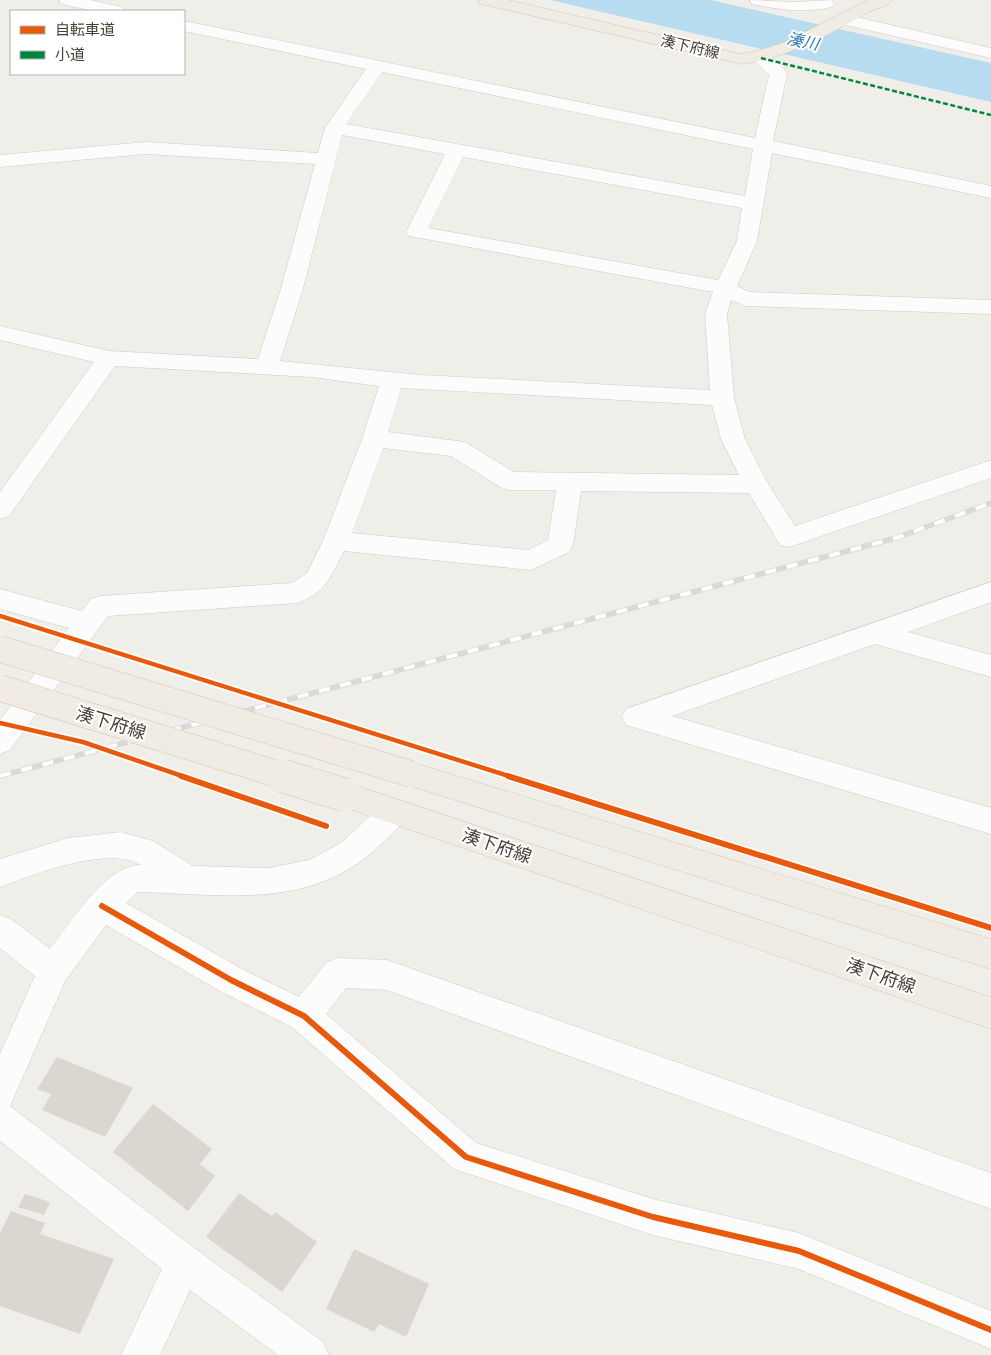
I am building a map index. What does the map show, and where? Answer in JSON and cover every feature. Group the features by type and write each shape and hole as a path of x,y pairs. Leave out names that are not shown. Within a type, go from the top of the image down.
{"main road":[{"name":"湊下府線","path":"486,0 741,59 761,58 780,51 884,0"},
{"path":"0,649 991,954"},
{"name":"湊下府線","path":"0,688 345,795 991,1013"}],"street":[{"path":"67,0 112,10"},
{"path":"758,0 795,7 822,1 849,16 991,53"},
{"path":"185,26 991,192"},
{"path":"761,58 778,74 763,144 747,241 725,288 716,314 722,398 733,438 756,484 789,538 991,469"},
{"path":"266,368 291,292 334,128 376,67"},
{"path":"334,128 753,204"},
{"path":"0,161 146,148 326,159"},
{"path":"456,150 416,232 725,288 745,299 991,307"},
{"path":"0,333 109,358 312,370 392,382 722,398"},
{"path":"0,510 109,358"},
{"path":"0,742 100,606 297,593 316,580 336,541 374,439 392,382"},
{"path":"374,439 457,448 509,481 756,484"},
{"path":"336,541 530,560 560,545 570,482"},
{"path":"991,592 636,717 991,821"},
{"path":"0,599 88,623"},
{"path":"874,633 991,666"},
{"path":"0,1093 53,971 102,906 132,878 186,878 269,882 315,872 352,852 394,812"},
{"path":"0,873 31,861 97,846 138,848 186,878"},
{"path":"102,906 231,980 304,1016 466,1157 653,1217 799,1250 991,1330"},
{"path":"0,929 53,971"},
{"path":"304,1016 338,973 387,975 991,1191"},
{"path":"0,1120 184,1263 310,1355"},
{"path":"140,1355 184,1263"}],"water":[{"name":"湊川","path":"550,0 710,0 991,63 991,102"}],"building":[{"path":"57,1057 133,1088 105,1137 42,1110 51,1094 37,1089"},
{"path":"153,1104 212,1149 200,1164 215,1176 188,1211 113,1152"},
{"path":"239,1193 272,1216 275,1212 317,1242 282,1292 206,1237"},
{"path":"25,1194 50,1202 44,1215 18,1207"},
{"path":"11,1211 45,1223 40,1234 114,1259 80,1334 0,1306 0,1233"},
{"path":"354,1249 429,1284 406,1337 379,1324 374,1332 326,1309"}],"railway":[{"path":"0,776 896,538 991,503"}],"marked path":[{"path":"761,58 991,115"}],"cycle path":[{"path":"0,616 991,928"},
{"path":"0,723 83,742 326,826"},
{"path":"102,906 231,980 304,1016 466,1157 653,1217 799,1251 991,1330"}]}
